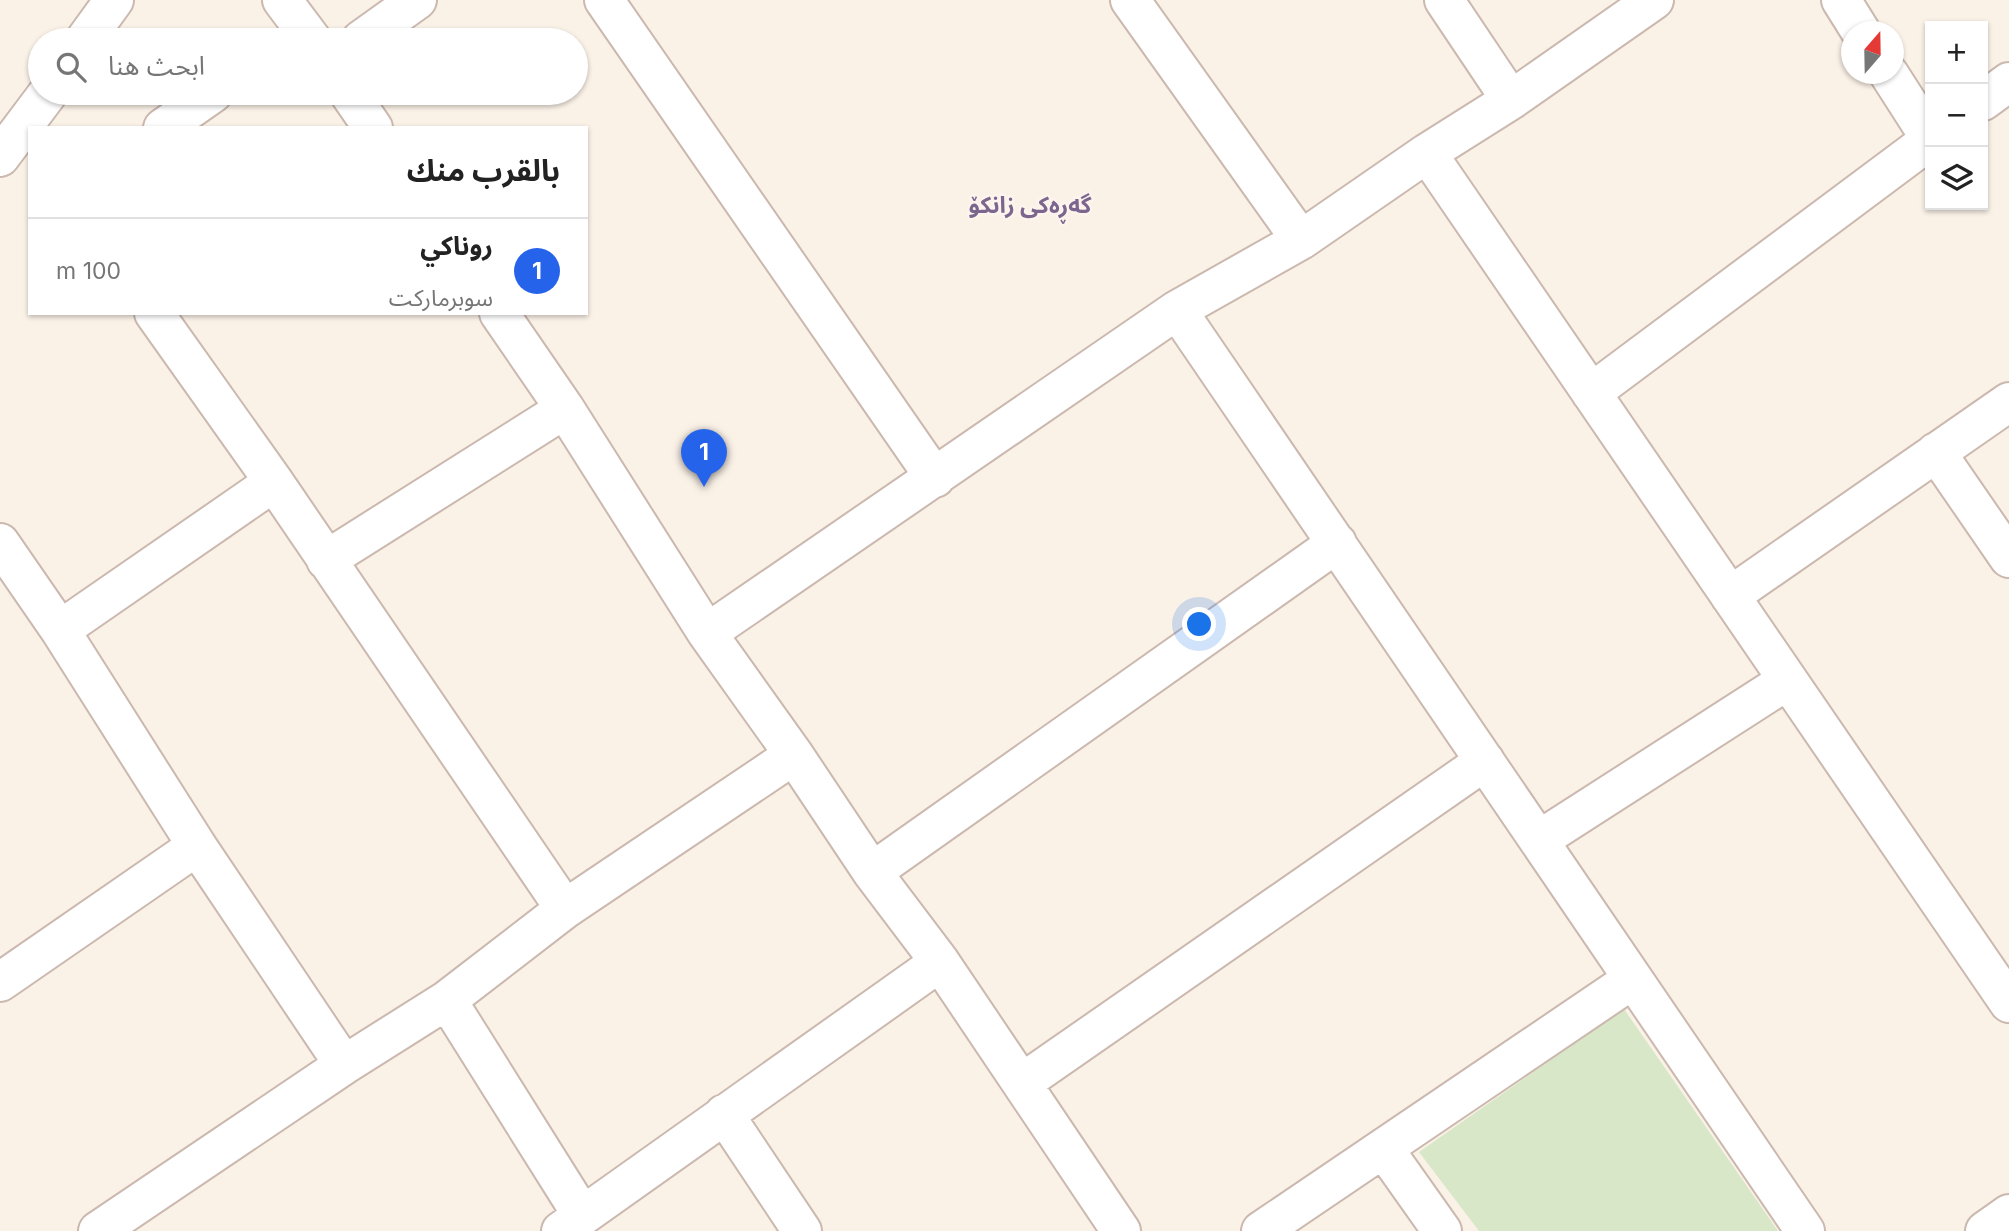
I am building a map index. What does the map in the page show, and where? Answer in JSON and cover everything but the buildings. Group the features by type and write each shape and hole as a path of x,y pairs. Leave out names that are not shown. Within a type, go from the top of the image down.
{"street":[{"path":"94,28 114,0"},
{"path":"378,28 417,0"},
{"path":"604,0 935,478"},
{"path":"1130,0 1301,240"},
{"path":"1444,0 1511,100"},
{"path":"707,633 1177,310 1301,240 1427,153 1511,100 1654,0"},
{"path":"1841,0 1854,21"},
{"path":"1988,97 2009,82"},
{"path":"1895,84 1925,131"},
{"path":"13,134 38,105"},
{"path":"166,126 196,105"},
{"path":"357,105 372,126"},
{"path":"1591,393 1925,143"},
{"path":"1427,153 2009,1003"},
{"path":"1177,310 1805,1231"},
{"path":"155,315 274,482 565,909"},
{"path":"500,315 565,409 707,633 794,755 872,872 940,962 1121,1231"},
{"path":"1730,596 2009,402"},
{"path":"326,560 565,409"},
{"path":"1936,452 2009,558"},
{"path":"61,630 274,482"},
{"path":"0,543 61,630 197,846 344,1065"},
{"path":"872,872 1337,543"},
{"path":"1539,840 1788,680"},
{"path":"98,1231 344,1065 447,1000 565,909 794,755"},
{"path":"1022,1083 1485,761"},
{"path":"0,982 197,846"},
{"path":"447,1000 571,1223 940,962"},
{"path":"1261,1231 1633,979"},
{"path":"724,1114 802,1231"},
{"path":"1384,1149 1442,1231"},
{"path":"1985,1231 2009,1214"}],"green space":[{"path":"1624,1009 1778,1231 1479,1231 1419,1152"}],"place":[{"name":"روناكي","path":"704,487"}],"district":[{"name":"گەڕەکی زانکۆ","path":"1030,205"}]}
